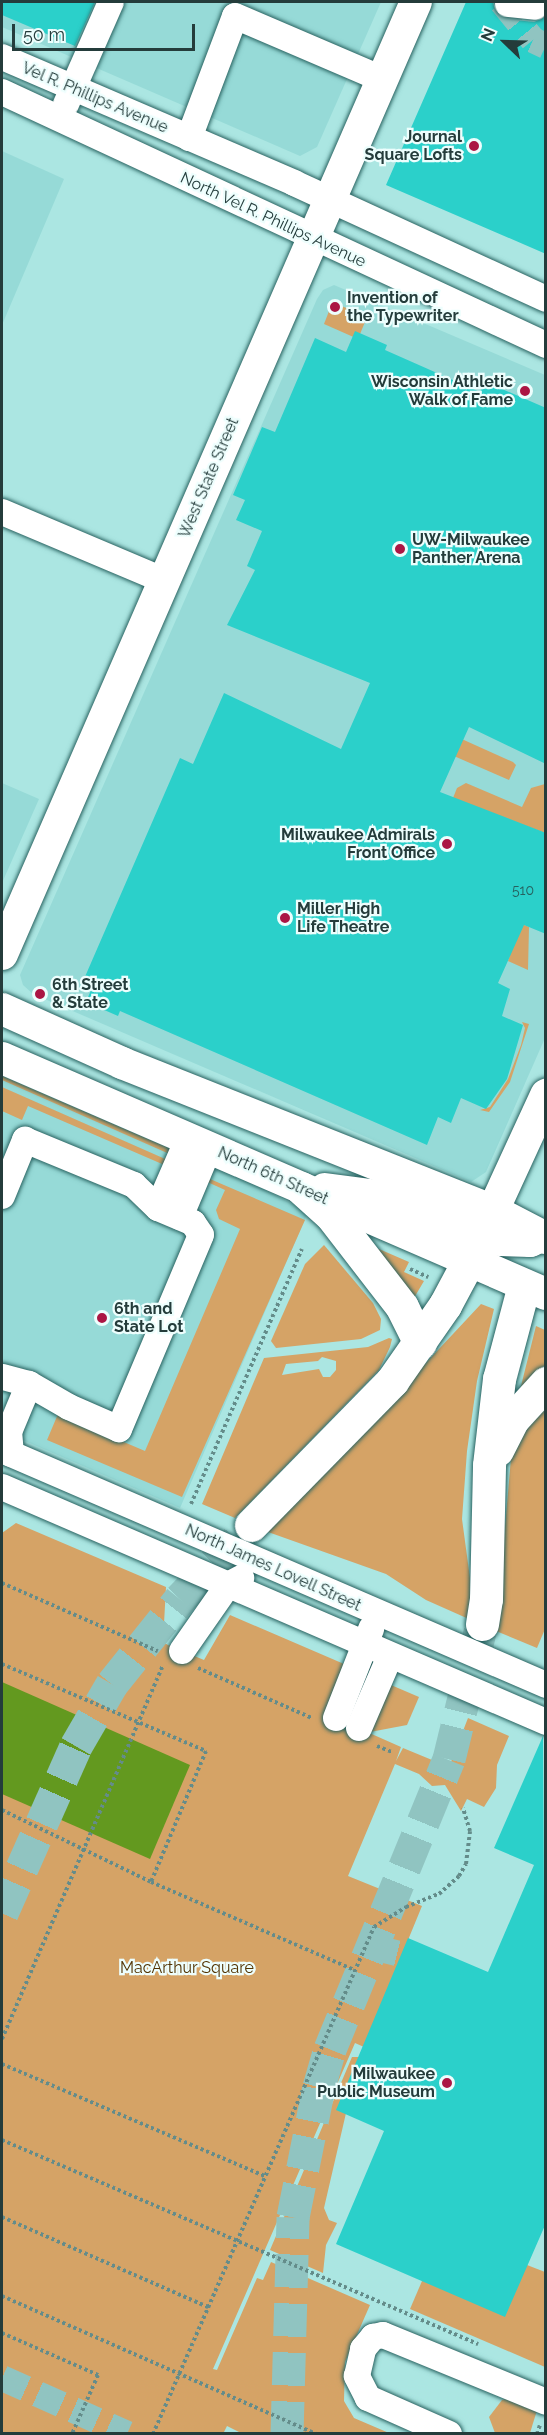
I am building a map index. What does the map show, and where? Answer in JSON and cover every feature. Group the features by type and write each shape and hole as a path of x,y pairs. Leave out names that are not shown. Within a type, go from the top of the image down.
{"highway":[{"path":"301,1188 331,1215 402,1307 420,1343"},
{"path":"251,1525 392,1381 420,1343 482,1235"},
{"path":"482,1624 486,1599 489,1465 499,1379 535,1289"},
{"path":"489,1465 513,1419 546,1383"}],"main road":[{"name":"West State Street","path":"2,954 416,2"},
{"name":"North 6th Street","path":"2,1009 122,1063 482,1235 535,1289"},
{"name":"North 6th Street","path":"2,1058 301,1188 482,1235"},
{"path":"535,1289 544,1234 516,1242 482,1235 546,1095"}],"street":[{"path":"60,118 111,2"},
{"path":"508,4 535,7"},
{"path":"382,79 235,16 189,138 330,199 410,238 546,298"},
{"name":"Vel R. Phillips Avenue","path":"2,57 189,138"},
{"name":"North Vel R. Phillips Avenue","path":"2,92 394,277 546,345"},
{"path":"394,277 410,238"},
{"path":"2,512 165,581"},
{"path":"2,1196 25,1140 134,1185 169,1213 193,1223 201,1235 119,1429 69,1407 37,1387 2,1377"},
{"path":"169,1213 199,1143"},
{"path":"6,1452 9,1432 37,1387"},
{"name":"North James Lovell Street","path":"6,1452 546,1685"},
{"name":"North James Lovell Street","path":"2,1487 546,1722"},
{"path":"175,1653 228,1586 264,1564"},
{"path":"336,1718 367,1646 371,1617 362,1606"},
{"path":"359,1728 390,1656"},
{"path":"449,2433 368,2398 357,2376 363,2349 373,2337 383,2335 546,2402"}],"path":[{"path":"194,1498 302,1249"},
{"path":"408,1269 431,1280 436,1274"},
{"path":"2,2039 138,1723 175,1653"},
{"path":"2,1664 206,1751 151,1882"},
{"path":"153,2433 374,1927 406,1907 439,1893 459,1876 471,1845 463,1808"},
{"path":"2,1810 151,1882 354,1970"},
{"path":"2,2064 265,2176"},
{"path":"2,2140 482,2346"},
{"path":"2,2217 208,2307"},
{"path":"2,2296 317,2433"},
{"path":"2,2333 98,2375 72,2433"}],"shaded area":[{"path":"2,2 381,2 317,147 300,156 2,27"},
{"path":"2,151 64,179 2,325"},
{"path":"334,285 545,375 545,1038 486,1172 471,1182 33,994 23,985 20,975 317,299 323,290"},
{"path":"2,783 39,799 2,883"},
{"name":"6th and State Lot","path":"2,1076 257,1186 308,1212 180,1508 2,1431"},
{"path":"2,1682 190,1765 150,1859 2,1794"}],"green space":[{"path":"337,304 367,317 358,339 324,324 331,306"},
{"path":"455,736 513,762 516,765 509,780 447,753"},
{"path":"466,783 522,807 531,788 545,784 545,833 453,798 457,788"},
{"path":"468,901 529,927 528,970 508,961 510,955 455,931"},
{"path":"522,1022 529,1024 510,1082 489,1112 480,1110 490,1107 508,1079 521,1045 525,1028"},
{"path":"2,1076 173,1150 174,1156 2,1080"},
{"path":"2,1087 172,1162 169,1167 28,1106 22,1120 2,1111"},
{"path":"203,1176 305,1220 182,1497 47,1440 58,1414 145,1451 240,1229 219,1219 216,1210 225,1190 203,1180"},
{"path":"324,1245 373,1303 381,1319 380,1330 361,1339 276,1348 271,1341 305,1264"},
{"path":"379,1249 409,1262 404,1272 424,1281 414,1298 376,1251"},
{"path":"481,1304 494,1309 477,1381 467,1451 462,1519 470,1578 471,1620 426,1600 386,1574 268,1532"},
{"path":"536,1326 545,1330 545,1365 520,1390"},
{"path":"389,1338 392,1339 379,1370 235,1518 202,1504 264,1358 368,1347","holes":["322,1357 336,1361 336,1370 330,1377 323,1377 319,1369 282,1375 286,1364 318,1361"]},
{"path":"545,1398 545,1629 537,1648 496,1631 511,1458 514,1445"},
{"name":"MacArthur Square","path":"16,1523 166,1587 163,1642 168,1645 204,1660 230,1615 351,1667 331,1716 401,1747 396,1761 403,1748 449,1767 468,1718 509,1736 497,1765 496,1788 484,1807 467,1799 461,1811 445,1785 432,1786 419,1774 395,1764 348,1876 422,1906 364,2047 355,2043 213,2369 217,2370 257,2278 263,2280 271,2262 370,2305 345,2362 344,2401 354,2418 389,2433 243,2434 227,2426 223,2434 2,2434 2,1533"},
{"path":"391,1685 419,1697 407,1725 370,1732"},
{"path":"352,2057 359,2057 324,2208 329,2220 337,2223 326,2245 323,2273 270,2250"},
{"path":"527,2265 545,2272 545,2367 410,2309 422,2281"},
{"path":"512,2397 538,2407 530,2433 495,2433 489,2417 502,2400"}],"building":[{"path":"2,2 95,2 75,46 2,15"},
{"name":"Journal Square Lofts","path":"466,2 493,2 495,11 506,19 534,22 546,17 546,254 386,185"},
{"path":"355,331 387,345 385,350 480,392 486,382 546,408 546,764 469,727 440,792 546,833 546,934 524,925 498,983 510,989 502,1016 523,1025 507,1079 486,1109 461,1098 451,1123 438,1117 427,1145 120,1011 118,1016 86,1002 94,983 84,979 180,758 193,764 224,693 341,749 370,683 227,625 255,570 247,566 262,531 236,520 245,500 233,495 262,427 275,432 315,338 346,352"},
{"name":"Milwaukee Public Museum","path":"543,1736 546,2223 505,2317 336,2244 384,2131 336,2110 408,1938 488,1972 534,1865 494,1848"}],"tunnel":[{"path":"502,2 533,40 546,46"},
{"path":"2,1913 76,1746 112,1684 180,1599 251,1525"},
{"path":"287,2434 293,2217 319,2087 330,2049 449,1759 482,1624"},
{"path":"372,1947 401,1954"},
{"path":"2,2378 127,2434"}],"place":[{"name":"Journal Square Lofts","path":"474,146"},
{"name":"Invention of the Typewriter","path":"335,307"},
{"name":"Wisconsin Athletic Walk of Fame","path":"525,391"},
{"name":"UW-Milwaukee Panther Arena","path":"400,549"},
{"name":"Milwaukee Admirals Front Office","path":"447,844"},
{"name":"Miller High Life Theatre","path":"285,918"},
{"name":"6th Street & State","path":"40,994"},
{"name":"6th and State Lot","path":"102,1318"},
{"name":"Milwaukee Public Museum","path":"447,2083"}]}
